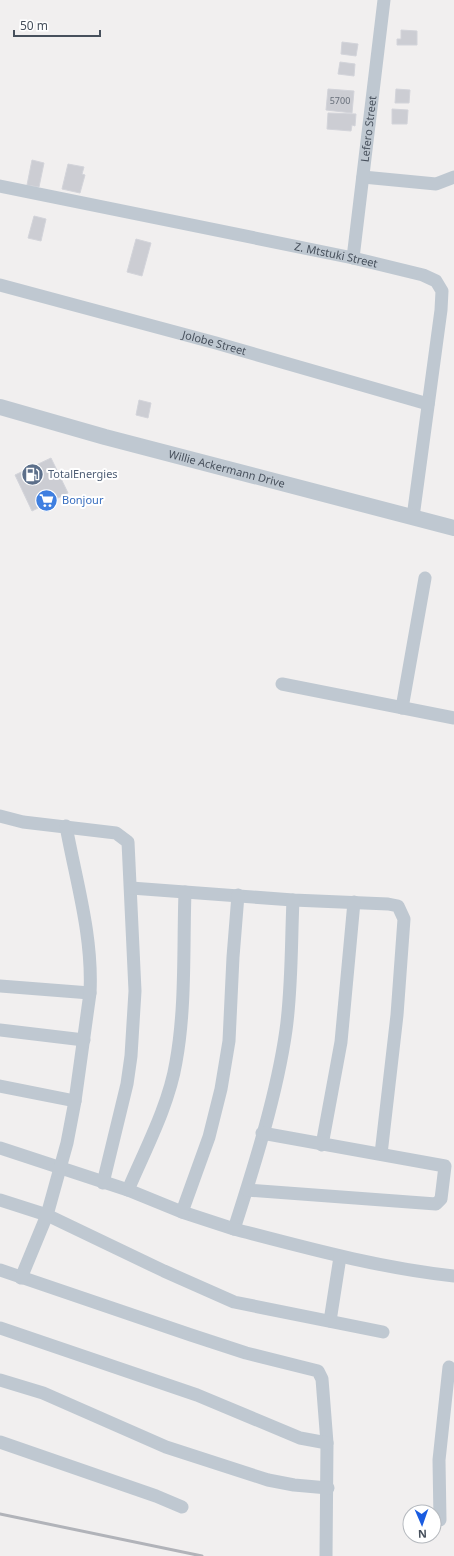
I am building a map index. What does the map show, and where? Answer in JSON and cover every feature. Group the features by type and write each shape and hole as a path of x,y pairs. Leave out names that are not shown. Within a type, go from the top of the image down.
{"street":[{"name":"Lefero Street","path":"353,258 384,0"},
{"path":"363,177 436,184 454,176"},
{"name":"Z. Mtstuki Street","path":"0,186 353,258 423,275 436,281 442,291 441,310 414,518"},
{"name":"Jolobe Street","path":"0,285 216,342 428,404"},
{"name":"Willie Ackermann Drive","path":"0,407 105,437 454,528"},
{"path":"402,708 425,578"},
{"path":"282,684 454,718"},
{"path":"0,816 23,822 116,833 124,838 129,847 135,991 131,1056 127,1084 103,1183"},
{"path":"21,1278 47,1215 67,1143 75,1101 90,993 91,977 86,928 66,826"},
{"path":"131,888 398,906 404,919 397,1015 381,1154"},
{"path":"128,1190 167,1095 176,1063 182,999 185,892"},
{"path":"182,1212 209,1137 224,1073 229,1041 238,895"},
{"path":"234,1229 247,1190 277,1076 286,1030 290,992 293,900"},
{"path":"322,1145 341,1042 354,902"},
{"path":"0,986 90,993"},
{"path":"0,1030 84,1040"},
{"path":"0,1086 75,1101"},
{"path":"247,1190 436,1204 439,1202 445,1166 262,1133"},
{"path":"0,1148 128,1190 182,1212 234,1229 340,1257 418,1272 454,1276"},
{"path":"0,1200 47,1215 164,1271 234,1302 383,1332"},
{"path":"330,1321 340,1257"},
{"path":"0,1270 246,1352 316,1369 322,1379 327,1443 328,1488 326,1556"},
{"path":"0,1328 190,1392 300,1438 327,1443"},
{"path":"440,1504 439,1460 448,1367"},
{"path":"0,1380 43,1393 166,1447 268,1480 294,1485 328,1488"},
{"path":"0,1442 156,1496 182,1507"}],"building":[{"path":"401,30 417,31 417,45 397,45 397,39 401,39"},
{"path":"342,42 358,44 356,56 341,54"},
{"path":"340,62 355,64 354,76 338,74"},
{"path":"328,89 354,91 352,113 326,110"},
{"path":"396,89 410,90 409,103 395,103"},
{"path":"392,109 408,110 407,124 392,124"},
{"path":"328,113 356,114 355,126 352,125 351,131 327,129"},
{"path":"32,160 44,163 39,187 27,185"},
{"path":"68,164 84,167 82,174 85,175 80,193 62,189"},
{"path":"34,216 46,219 41,241 28,238"},
{"path":"136,239 151,243 142,276 127,272"},
{"path":"139,400 151,403 148,418 136,415"},
{"path":"51,458 68,493 32,511 15,475"}],"railway":[{"path":"0,1514 202,1556"}],"place":[{"name":"TotalEnergies","path":"33,474"},
{"name":"Bonjour","path":"46,500"}]}
